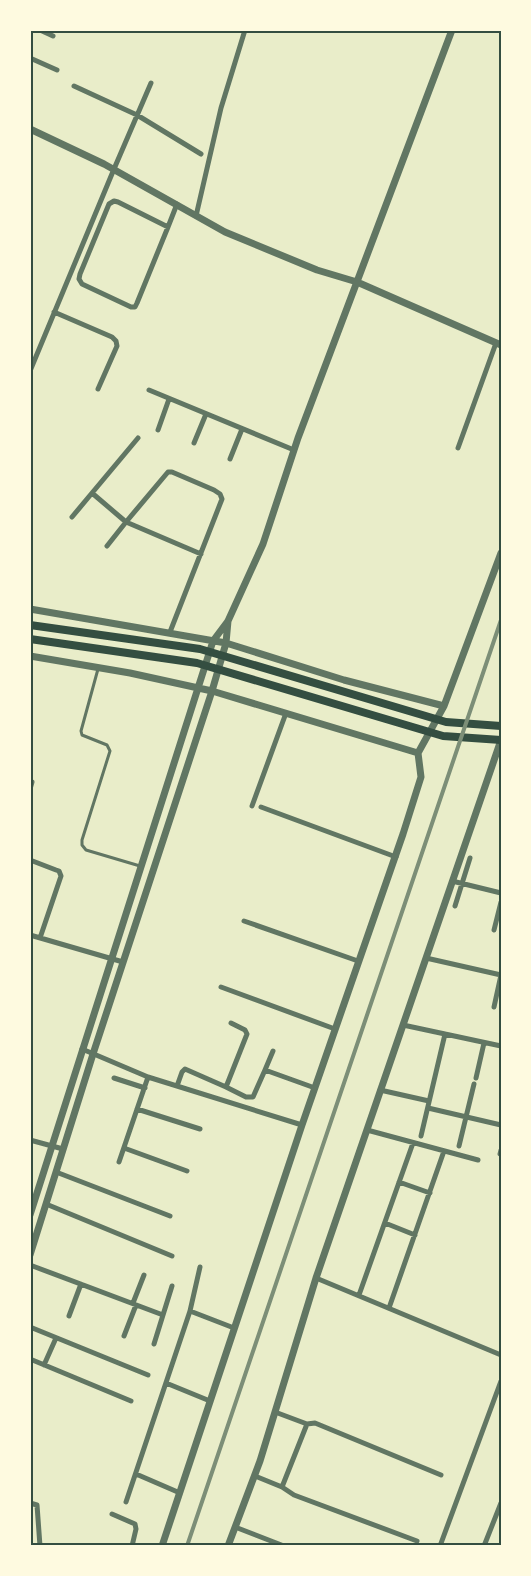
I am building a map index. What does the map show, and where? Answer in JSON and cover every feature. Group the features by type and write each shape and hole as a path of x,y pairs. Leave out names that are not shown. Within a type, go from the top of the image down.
{"main road":[{"path":"30,625 200,649 446,722 501,726"},
{"path":"30,639 197,663 443,736 501,740"}],"street":[{"path":"40,30 53,36"},
{"path":"196,216 221,108 245,30"},
{"path":"30,1215 213,640 228,621 263,543 294,450 452,30"},
{"path":"30,58 57,70"},
{"path":"30,371 152,83"},
{"path":"74,86 137,115 201,154"},
{"path":"30,129 114,169 225,232 317,270 357,282 499,344 458,448"},
{"path":"168,227 118,201 109,204 80,274 79,279 82,284 135,307 168,227 177,204"},
{"path":"54,312 116,340 117,346 98,389"},
{"path":"149,390 294,450"},
{"path":"158,430 170,399"},
{"path":"194,443 206,414"},
{"path":"230,459 242,429"},
{"path":"72,517 138,438"},
{"path":"107,546 168,472 220,494 222,499 170,632"},
{"path":"92,493 126,522 201,554"},
{"path":"162,1546 302,1125 396,857 421,777 418,753 444,706 501,553"},
{"path":"30,609 226,643 344,680 444,706"},
{"path":"30,1255 212,691 226,643 228,621"},
{"path":"30,656 130,673 212,691 418,753"},
{"path":"252,806 286,713"},
{"path":"228,1546 255,1476 316,1278 380,1090 452,881 498,760 501,740"},
{"path":"30,789 33,782"},
{"path":"261,807 396,857"},
{"path":"455,906 470,858"},
{"path":"30,861 59,871 61,876 40,938"},
{"path":"452,881 501,893"},
{"path":"494,930 501,902"},
{"path":"244,921 358,962"},
{"path":"30,935 123,962"},
{"path":"426,958 501,975 494,1007"},
{"path":"220,987 335,1029"},
{"path":"226,1087 247,1034 245,1030 231,1023"},
{"path":"403,1025 501,1046"},
{"path":"421,1136 446,1034"},
{"path":"459,1146 484,1042"},
{"path":"82,1049 148,1077 302,1125"},
{"path":"177,1086 185,1069 246,1097 254,1097 273,1051"},
{"path":"265,1070 315,1088"},
{"path":"119,1162 148,1077"},
{"path":"114,1078 145,1088"},
{"path":"380,1090 466,1117 501,1125"},
{"path":"137,1109 200,1129"},
{"path":"367,1130 478,1160"},
{"path":"30,1140 63,1149"},
{"path":"359,1295 413,1143"},
{"path":"124,1148 187,1171"},
{"path":"389,1308 444,1151"},
{"path":"56,1172 170,1216"},
{"path":"399,1182 430,1193"},
{"path":"46,1204 172,1256"},
{"path":"385,1223 415,1235"},
{"path":"30,1265 163,1315"},
{"path":"126,1502 190,1311 200,1267"},
{"path":"124,1336 144,1275"},
{"path":"316,1278 501,1355"},
{"path":"69,1316 81,1284"},
{"path":"154,1344 172,1286"},
{"path":"190,1311 234,1328"},
{"path":"30,1327 148,1375"},
{"path":"44,1365 56,1338"},
{"path":"30,1359 131,1401"},
{"path":"440,1546 501,1381"},
{"path":"166,1383 210,1401"},
{"path":"275,1412 307,1424 315,1423 441,1475"},
{"path":"282,1487 307,1424"},
{"path":"136,1474 180,1493"},
{"path":"255,1476 282,1487 294,1495 417,1541"},
{"path":"30,1503 37,1505 40,1546"},
{"path":"484,1546 501,1503"},
{"path":"112,1514 135,1524 132,1546"},
{"path":"235,1527 270,1543 284,1546"}],"lane":[{"path":"98,668 81,731 86,738 107,745 110,751 82,845 86,850 141,867"}],"railway":[{"path":"187,1546 501,620"}]}
